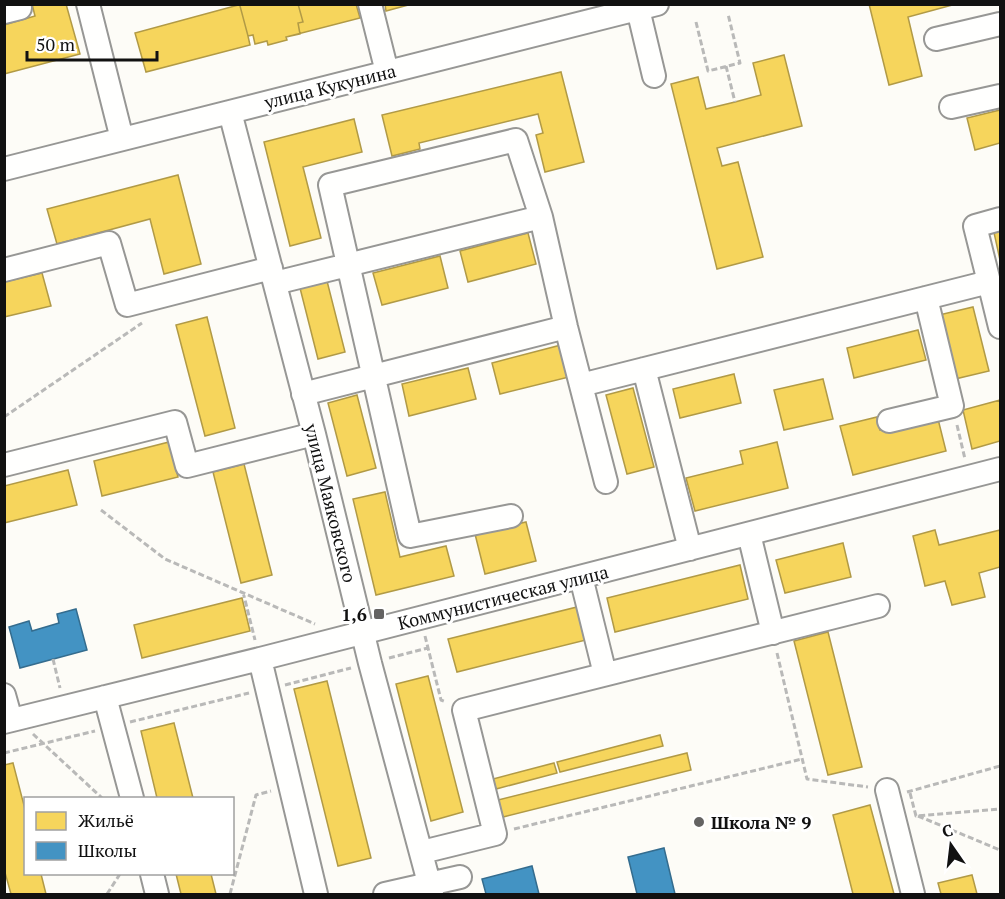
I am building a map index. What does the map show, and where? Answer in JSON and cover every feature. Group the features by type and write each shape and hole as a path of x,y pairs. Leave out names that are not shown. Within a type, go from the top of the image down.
{"street":[{"path":"4,12 20,8 20,4"},
{"path":"88,4 122,140"},
{"path":"370,4 387,72"},
{"path":"647,7 654,75"},
{"name":"улица Кукунина","path":"4,169 387,72 586,13 647,7"},
{"path":"936,39 1000,24"},
{"path":"951,107 1000,96"},
{"name":"улица Маяковского","path":"230,112 314,434 362,633 431,889"},
{"path":"511,516 410,536 330,185 516,140 541,217 566,327 606,482"},
{"path":"4,270 109,243 127,305 273,275 349,265 541,217"},
{"path":"1000,219 975,226 1000,327"},
{"path":"581,385 989,282"},
{"path":"889,421 952,406 926,298"},
{"path":"303,394 566,327"},
{"path":"644,369 690,549"},
{"path":"4,465 175,422 187,465 314,434"},
{"name":"Коммунистическая улица","path":"11,720 260,659 1000,469"},
{"path":"749,534 773,633"},
{"path":"580,577 605,674"},
{"path":"422,852 495,834 464,710 878,606"},
{"path":"260,659 316,894"},
{"path":"4,695 11,720"},
{"path":"105,697 132,797"},
{"path":"887,790 913,894"},
{"path":"152,875 157,894"},
{"path":"385,894 431,889 460,877"}],"path":[{"path":"696,22 708,71 740,63 728,14"},
{"path":"726,66 735,102"},
{"path":"4,417 146,320"},
{"path":"952,406 969,477"},
{"path":"101,510 165,559 316,625"},
{"path":"243,592 260,659"},
{"path":"421,618 441,700 464,710"},
{"path":"773,633 807,779"},
{"path":"4,753 428,648"},
{"path":"53,659 65,707"},
{"path":"11,720 43,743 101,797"},
{"path":"495,834 802,759"},
{"path":"230,894 256,795 291,787"},
{"path":"910,793 916,816"},
{"path":"916,816 1000,809"},
{"path":"916,816 1000,850"},
{"path":"107,894 119,875"}],"building: Жильё":[{"path":"32,4 66,4 80,54 4,74 4,25 35,16"},
{"path":"242,4 298,4 303,22 298,23 300,34 268,45 267,41 255,44 253,35 248,36 240,6"},
{"path":"242,4 356,4 360,18 286,37 287,40 268,45 267,41 255,44 253,35 248,36 250,45 146,72 135,33"},
{"path":"385,4 412,4 386,11"},
{"path":"869,4 956,4 908,17 922,76 889,85"},
{"path":"784,55 802,126 717,148 722,166 738,162 763,257 717,269 671,84 698,77 706,109 735,102 761,95 753,63"},
{"path":"561,72 584,162 545,172 536,135 543,133 538,114 419,143 420,149 392,156 382,115"},
{"path":"1000,110 1000,143 975,150 967,118"},
{"path":"354,119 362,152 303,167 321,238 290,246 264,142"},
{"path":"178,175 201,264 164,274 150,219 57,244 47,209"},
{"path":"1000,226 1000,260 993,228"},
{"path":"528,233 536,264 468,282 460,251"},
{"path":"440,256 448,288 382,305 373,273"},
{"path":"42,273 51,306 4,317 4,282"},
{"path":"327,281 345,352 318,359 300,288"},
{"path":"973,307 989,371 955,379 939,315"},
{"path":"207,317 235,428 205,436 176,325"},
{"path":"918,330 926,360 854,378 847,348"},
{"path":"561,345 569,377 500,394 492,363"},
{"path":"468,368 476,399 409,416 402,384"},
{"path":"734,374 741,403 680,418 673,389"},
{"path":"823,379 833,419 784,430 774,390"},
{"path":"633,388 654,467 627,474 606,395"},
{"path":"357,395 376,468 347,476 328,403"},
{"path":"1000,400 1000,441 972,449 963,410"},
{"path":"937,415 946,451 853,475 840,426 877,417 880,430"},
{"path":"169,442 178,477 102,496 94,461"},
{"path":"777,442 788,488 695,511 686,478 743,464 740,451"},
{"path":"244,464 272,575 241,583 213,472"},
{"path":"68,470 77,505 4,523 4,486"},
{"path":"385,492 400,557 446,546 454,576 376,595 353,499"},
{"path":"526,522 536,561 485,574 475,534"},
{"path":"935,530 939,545 1000,530 1000,567 979,573 985,597 952,605 945,581 925,586 913,536"},
{"path":"843,543 851,577 785,593 776,560"},
{"path":"740,565 748,599 615,632 607,598"},
{"path":"242,598 250,631 142,658 134,625"},
{"path":"581,606 590,639 457,672 448,639"},
{"path":"828,632 862,767 828,775 794,641"},
{"path":"428,676 463,812 431,821 396,684"},
{"path":"327,681 371,858 338,866 294,689"},
{"path":"174,723 193,797 157,797 141,731"},
{"path":"660,735 663,746 560,772 557,762"},
{"path":"687,753 691,770 503,817 498,800"},
{"path":"13,763 24,805 24,875 41,875 46,894 11,894 4,869 4,765"},
{"path":"554,763 557,773 496,789 493,779"},
{"path":"870,805 894,894 853,894 833,815"},
{"path":"176,875 211,875 216,894 181,894"},
{"path":"972,875 977,894 941,894 938,883"}],"building: Школы":[{"path":"76,609 87,650 20,668 9,627 29,621 32,631 59,623 57,614"},
{"path":"664,848 675,894 637,894 628,857"},
{"path":"532,866 539,894 486,894 482,879"}],"place":[{"name":"1,6","path":"379,614"},
{"name":"Школа № 9","path":"699,822"}]}
